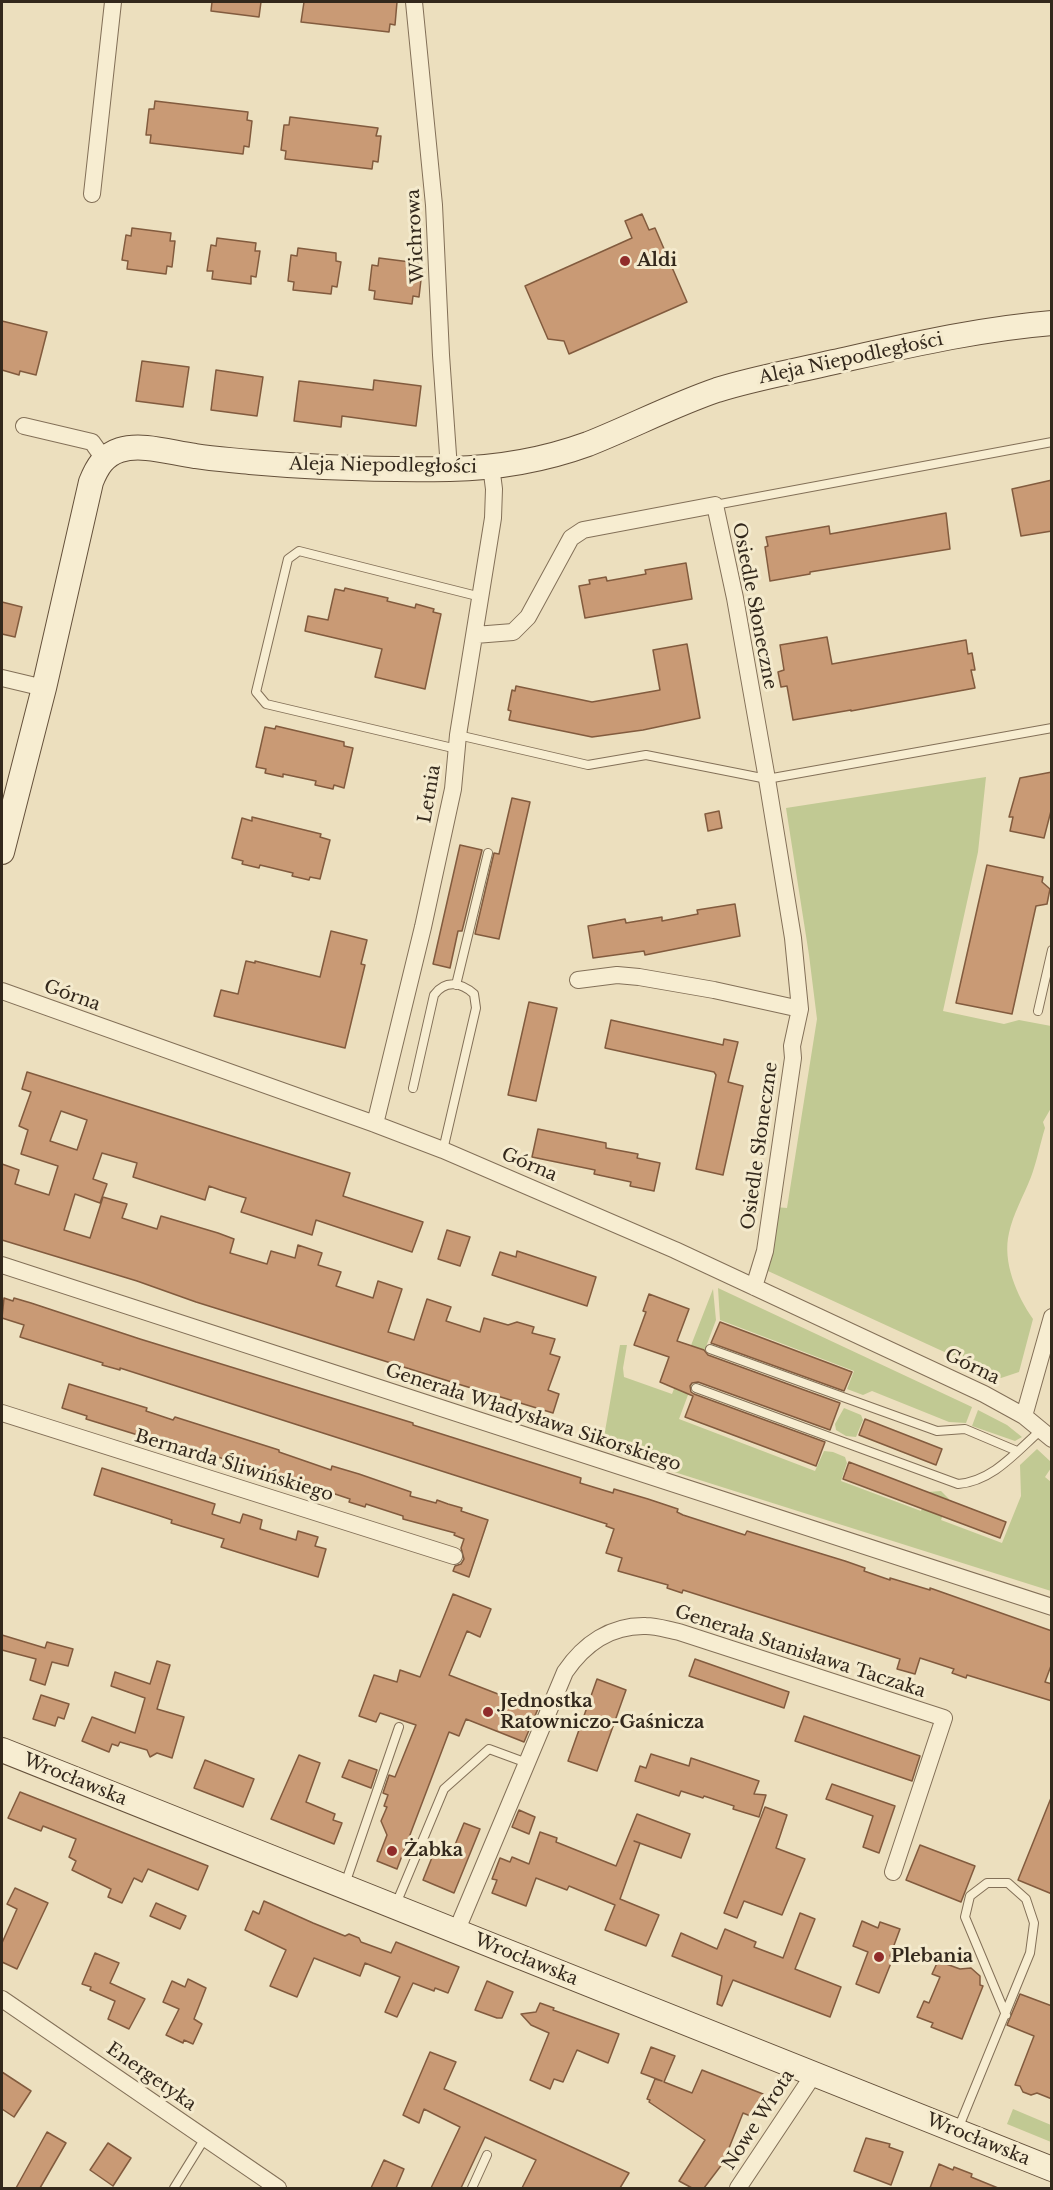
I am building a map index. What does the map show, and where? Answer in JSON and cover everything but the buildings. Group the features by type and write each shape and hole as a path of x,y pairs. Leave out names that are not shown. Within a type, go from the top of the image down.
{"street":[{"path":"92,194 113,2"},
{"name":"Wichrowa","path":"414,2 434,205 449,469"},
{"name":"Aleja Niepodległości","path":"104,459 120,450 138,448 281,465 449,469 533,460 586,444 688,400 725,388 935,340 982,331 1052,323"},
{"path":"2,852 45,688 91,482 104,459 92,442 24,426"},
{"name":"Letnia","path":"375,1124 426,915 453,789 458,742 493,518 494,489 491,466"},
{"name":"Osiedle Słoneczne","path":"474,635 513,632 528,617 571,538 583,530 715,505 735,598 767,779 793,938 800,1009 792,1046 793,1058 765,1251 754,1287"},
{"path":"2,678 45,688"},
{"path":"578,980 617,975 639,977 714,990 800,1009"},
{"name":"Górna","path":"2,991 443,1150 754,1287 984,1394 1024,1416"},
{"name":"Generała Władysława Sikorskiego","path":"2,1265 1052,1607"},
{"path":"1046,1434 1024,1416 1052,1317"},
{"name":"Bernarda Śliwińskiego","path":"2,1413 454,1556"},
{"name":"Generała Stanisława Taczaka","path":"456,1932 565,1672 590,1643 614,1629 647,1626 679,1632 944,1718 893,1872"},
{"name":"Wrocławska","path":"2,1750 1052,2169"},
{"name":"Energetyka","path":"2,1999 278,2188"},
{"name":"Nowe Wrota","path":"738,2188 814,2074"}],"lane":[{"path":"715,505 1052,442"},
{"path":"480,597 299,551 288,559 256,692 266,704 588,765 646,754 767,779 1052,728"},
{"path":"456,985 488,853"},
{"path":"1038,1011 1052,950"},
{"path":"413,1088 434,994 444,985 463,986 474,994 476,1008 443,1150"},
{"path":"711,1349 937,1431 965,1430 1017,1451"},
{"path":"696,1388 958,1484 973,1483 988,1476 1017,1451 1046,1434"},
{"path":"344,1887 399,1727"},
{"path":"395,1907 444,1789 489,1749 527,1763"},
{"path":"957,2132 1006,2015 1030,1953 1034,1923 1026,1899 1008,1882 987,1883 970,1896 965,1917 1006,2015"},
{"path":"174,2188 205,2138"},
{"path":"472,2188 487,2156"}],"green space":[{"path":"986,777 978,852 943,1011 1004,1024 1019,1020 1051,1026 1051,1108 1043,1122 1045,1128 1035,1165 1013,1219 1007,1244 1012,1278 1033,1319 1019,1372 1001,1378 768,1271 775,1207 787,1208 817,1019 786,808"},
{"path":"718,1288 972,1407 966,1423 949,1422 872,1391 863,1395 847,1389 854,1371 720,1320"},
{"path":"713,1289 716,1320 679,1419 815,1471 824,1451 833,1452 845,1457 847,1463 841,1481 921,1511 928,1492 941,1491 949,1499 941,1520 1002,1543 1021,1496 1020,1465 1037,1449 1051,1462 1051,1468 1045,1477 1051,1482 1051,1591 611,1452 605,1445 604,1437 620,1345 627,1345 623,1368 624,1377 672,1394"},
{"path":"844,1408 861,1415 863,1420 856,1437 846,1436 836,1430 835,1424"},
{"path":"978,1410 1007,1425 1022,1437 1015,1441 972,1426"},
{"path":"1013,2109 1051,2125 1051,2142 1007,2124"}],"place":[{"name":"Aldi","path":"625,261"},
{"name":"Jednostka Ratowniczo-Gaśnicza","path":"488,1712"},
{"name":"Żabka","path":"392,1851"},
{"name":"Plebania","path":"879,1957"}]}
